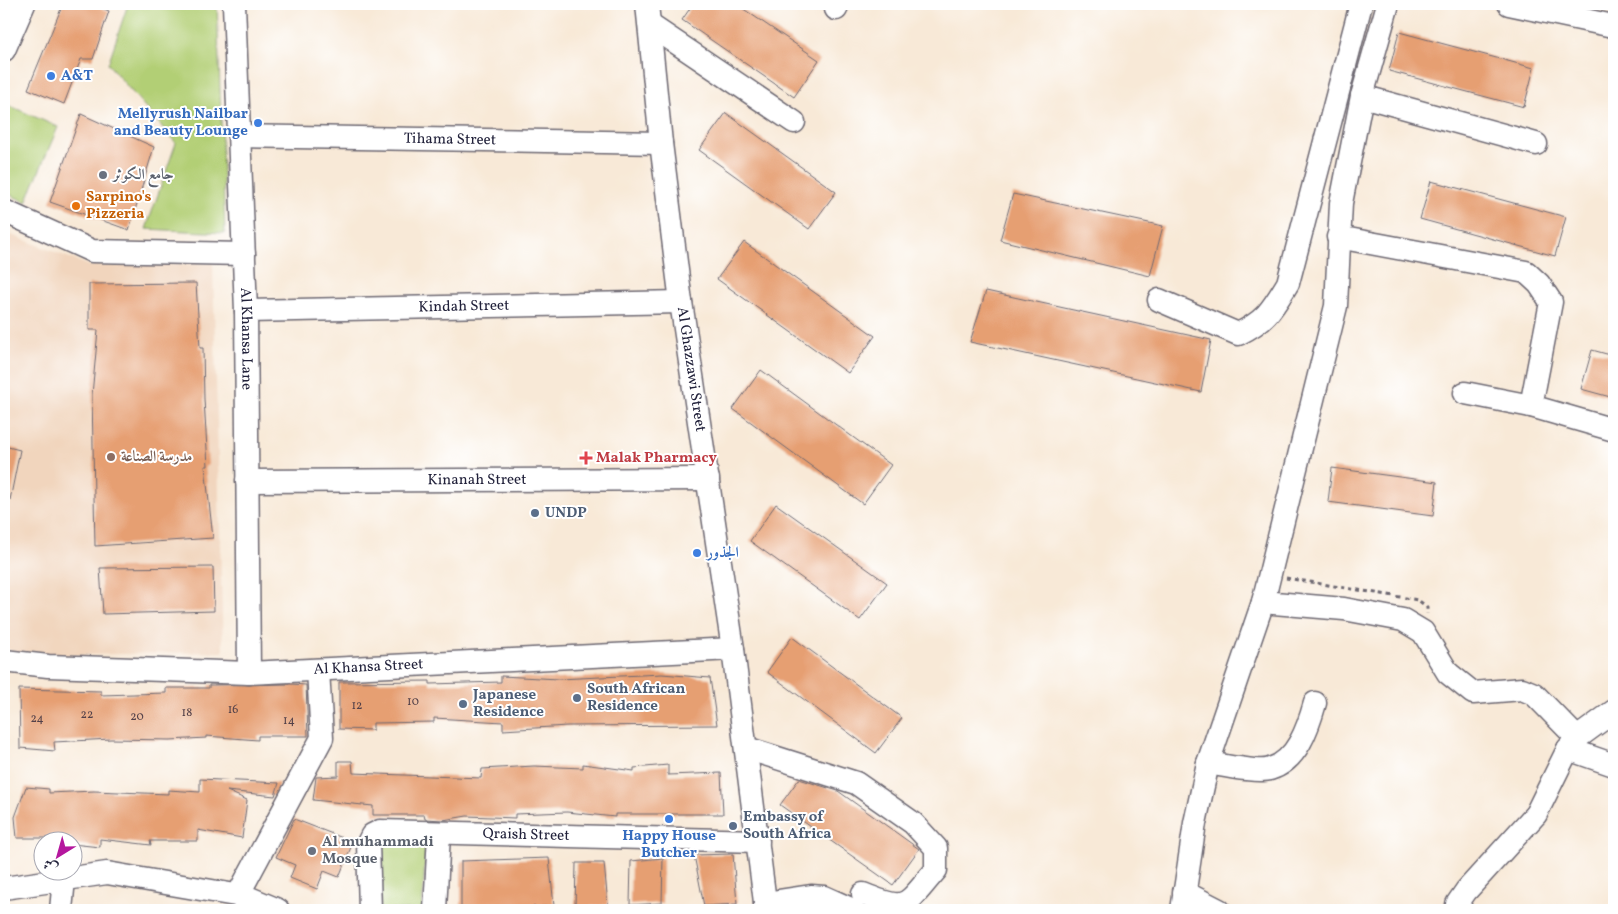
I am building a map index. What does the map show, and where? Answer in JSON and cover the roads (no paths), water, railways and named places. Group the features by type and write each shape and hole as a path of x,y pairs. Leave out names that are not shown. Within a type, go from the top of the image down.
{"street":[{"path":"4,50 24,4"},
{"name":"Al Khansa Lane","path":"234,4 246,311 249,673"},
{"path":"1159,300 1238,334 1254,326 1269,314 1288,282 1362,4"},
{"path":"1219,910 1183,901 1208,763 1263,602 1336,306 1341,204 1362,96 1388,4"},
{"path":"1508,4 1612,26"},
{"path":"649,14 794,122"},
{"name":"Al Ghazzawi Street","path":"649,14 661,143 681,302 733,649 766,907"},
{"path":"1362,96 1536,144"},
{"name":"Tihama Street","path":"239,136 661,143"},
{"path":"4,211 92,251 244,254"},
{"path":"1338,237 1526,272 1539,284 1551,302 1530,406"},
{"name":"Kindah Street","path":"246,311 681,302"},
{"path":"1464,393 1530,406 1614,430"},
{"name":"Kinanah Street","path":"247,481 708,479"},
{"path":"1263,602 1344,609 1403,620 1423,632 1448,673 1472,693 1522,689 1534,694 1572,744 1614,765"},
{"name":"Al Khansa Street","path":"4,661 48,666 249,673 733,649"},
{"path":"238,895 322,738 318,670"},
{"path":"1208,763 1269,770 1288,759 1308,729 1315,704"},
{"path":"1457,910 1457,904 1466,891 1536,814 1572,744 1614,711"},
{"path":"746,748 856,783 914,823 936,848 936,870 909,900 899,906 812,896 766,907"},
{"name":"Qraish Street","path":"370,910 368,843 372,835 380,831 758,841"},
{"path":"435,910 439,834"},
{"path":"82,877 108,873 238,895 278,910"},
{"path":"4,888 44,882"},
{"path":"60,910 64,882"}],"place":[{"name":"A&T","path":"51,76"},
{"name":"Mellyrush Nailbar and Beauty Lounge","path":"258,123"},
{"name":"جامع الكوثر","path":"103,175"},
{"name":"Sarpino's Pizzeria","path":"76,206"},
{"name":"مدرسة الصناعة","path":"111,457"},
{"name":"Malak Pharmacy","path":"586,458"},
{"name":"UNDP","path":"535,513"},
{"name":"الجذور","path":"697,553"},
{"name":"South African Residence","path":"577,698"},
{"name":"Japanese Residence","path":"463,704"},
{"name":"Happy House Butcher","path":"669,819"},
{"name":"Embassy of South Africa","path":"733,826"},
{"name":"Al muhammadi Mosque","path":"312,851"}]}
